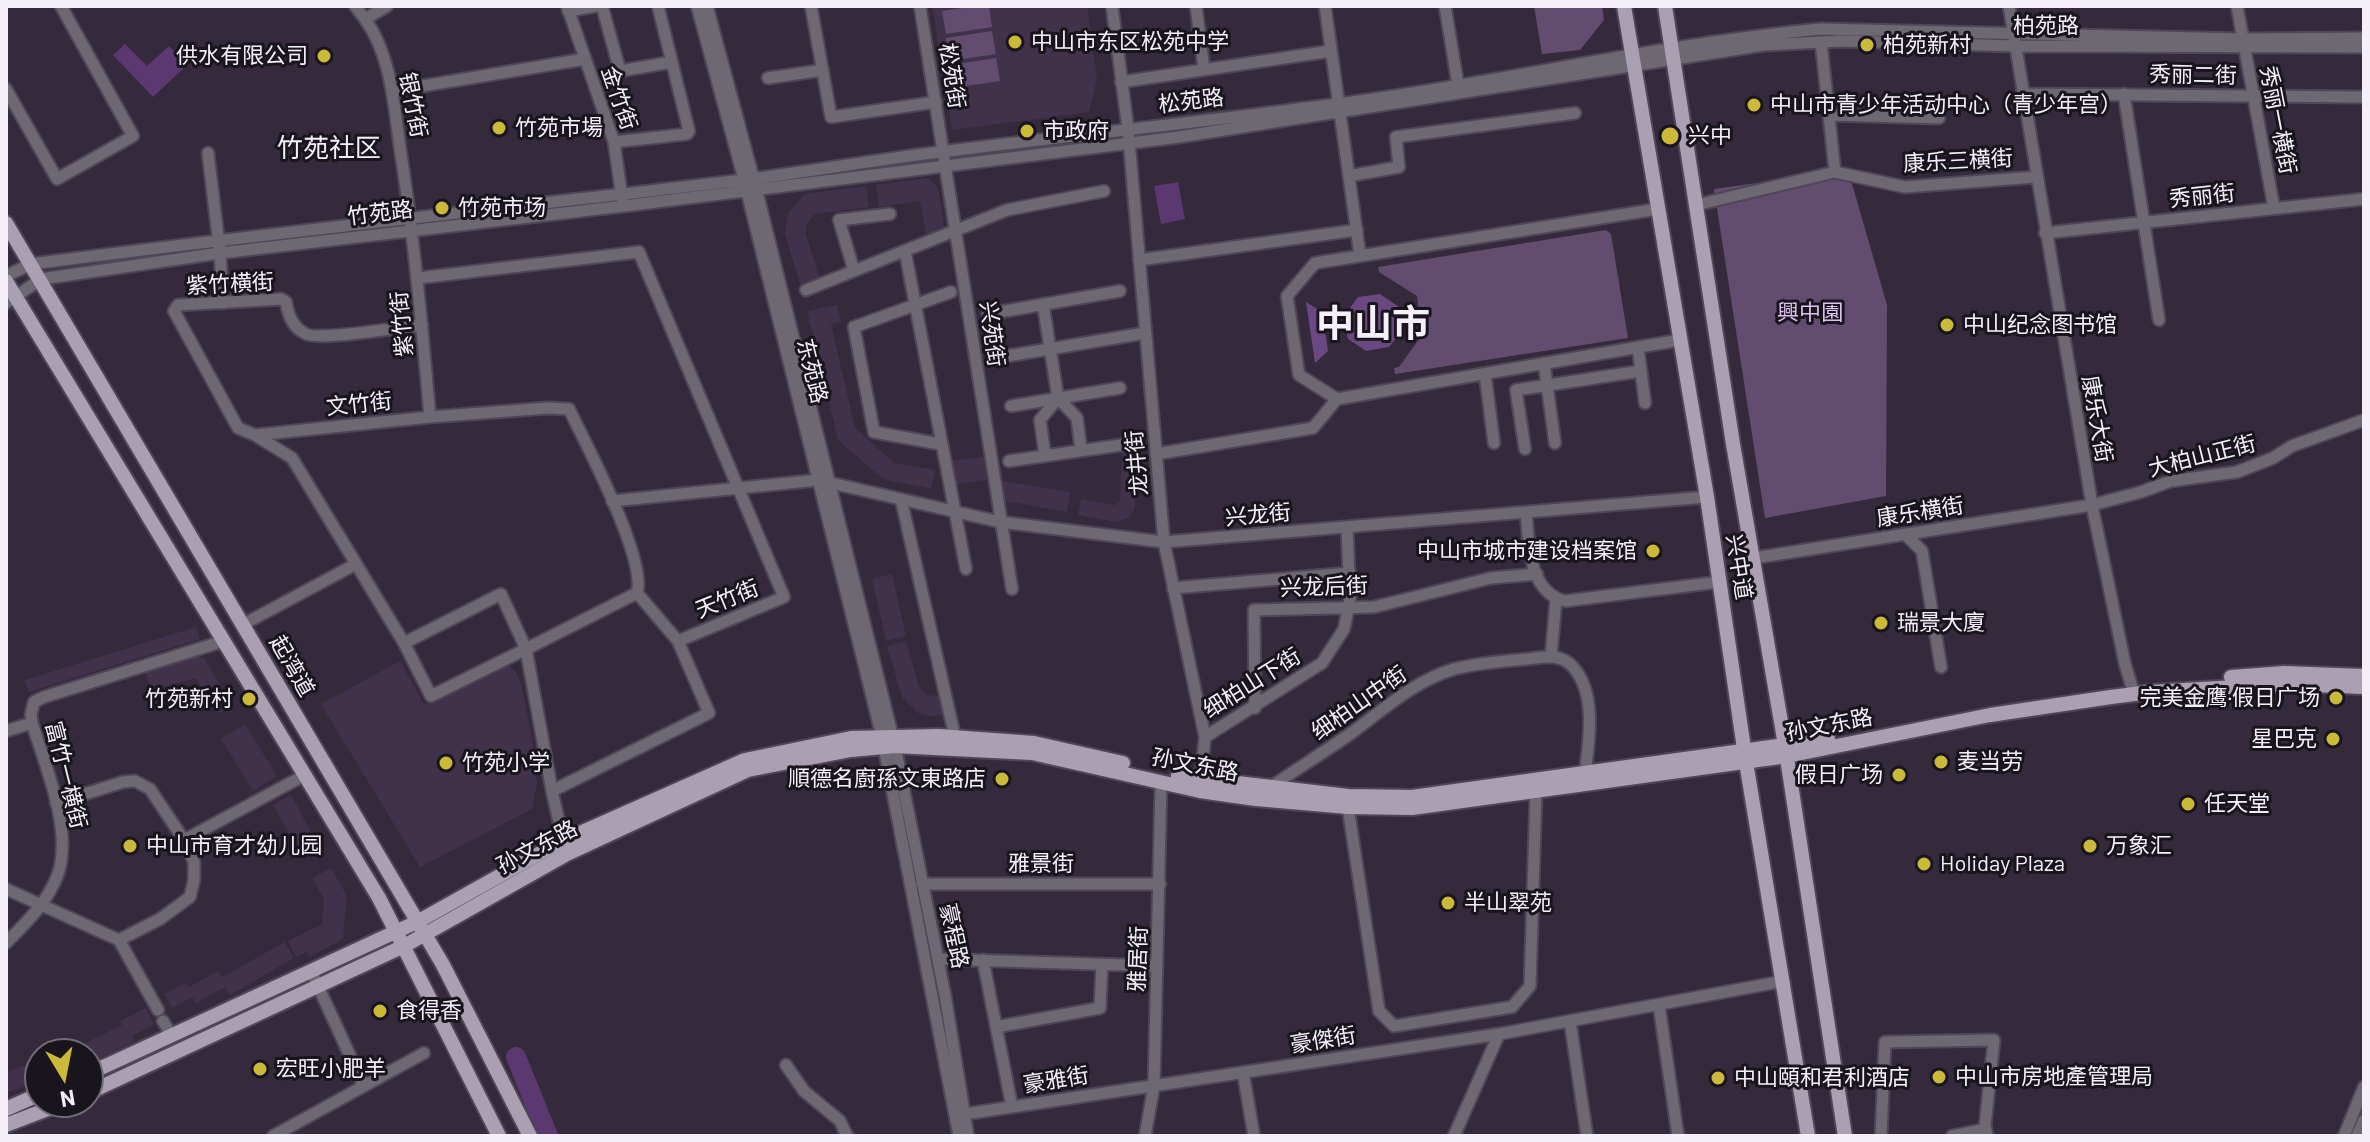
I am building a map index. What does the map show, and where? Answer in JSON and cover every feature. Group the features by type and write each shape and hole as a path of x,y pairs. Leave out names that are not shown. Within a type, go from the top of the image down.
{"main road":[{"name":"兴中道","path":"1624,6 1707,497 1808,1136"},
{"name":"兴中道","path":"1665,6 1845,1136"},
{"name":"起湾道","path":"6,223 421,929 530,1136"},
{"name":"起湾道","path":"6,278 10,300 224,641 340,833 404,946 499,1136"},
{"name":"孙文东路","path":"889,742 955,737 1034,743 1256,799 1348,807 1412,808 1536,793 1786,751 1999,706 2284,673 2364,676"},
{"name":"孙文东路","path":"2132,689 2287,684 2364,687"},
{"name":"孙文东路","path":"104,1086 404,946 421,929 565,847 745,760 851,738 1032,753 1161,782 1269,787 1348,796 1412,797 1746,757"},
{"path":"340,833 358,822"},
{"name":"孙文东路","path":"104,1067 396,931 421,929"},
{"path":"453,1045 477,1031"}],"street":[{"path":"6,89 57,179 133,136 61,6"},
{"name":"银竹街","path":"355,6 376,35 392,91 412,223"},
{"path":"365,19 387,6"},
{"path":"568,8 599,6 620,71 672,62"},
{"path":"614,142 687,134 689,128 658,6"},
{"name":"东苑路","path":"697,6 750,184"},
{"name":"东苑路","path":"707,6 889,742"},
{"path":"811,6 831,117 936,102"},
{"name":"松苑街","path":"920,6 945,152"},
{"name":"龙井街","path":"1112,6 1128,129 1164,542 1205,737 1200,785"},
{"path":"1196,6 1204,70"},
{"path":"1325,6 1360,255"},
{"path":"1445,6 1459,90"},
{"name":"康乐大街","path":"2009,6 2092,505 2132,689"},
{"name":"秀丽一横街","path":"2237,6 2274,208"},
{"name":"金竹街","path":"568,8 614,142 623,200"},
{"name":"柏苑路","path":"1632,59 1821,29 2014,41"},
{"name":"柏苑路","path":"2243,43 2364,38"},
{"path":"1821,42 1835,172"},
{"name":"柏苑路","path":"1671,53 1821,42 2243,43 2364,47"},
{"path":"1121,82 1331,51"},
{"path":"392,91 585,59"},
{"name":"松苑路","path":"750,184 1129,143 1632,59"},
{"path":"768,78 823,70"},
{"name":"秀丽二街","path":"2022,94 2364,97"},
{"path":"2124,94 2159,320"},
{"name":"松苑路","path":"750,184 945,152 1128,129 1340,108"},
{"path":"1349,176 1399,167 1396,137 1575,113"},
{"path":"1829,115 1939,118"},
{"name":"兴苑街","path":"945,152 1012,589"},
{"path":"208,153 223,303"},
{"name":"康乐三横街","path":"1696,205 1835,172 1905,187 2036,177"},
{"name":"竹苑路","path":"6,278 31,264 217,240 412,223 750,184"},
{"path":"806,290 1007,210 1104,191"},
{"name":"秀丽街","path":"2045,233 2364,199"},
{"path":"1337,399 1299,375 1287,296 1315,263 1658,209"},
{"path":"854,271 839,220 890,214"},
{"name":"竹苑路","path":"10,300 41,279 412,223"},
{"name":"紫竹街","path":"412,223 430,417"},
{"path":"1139,260 1357,230"},
{"path":"905,251 966,569"},
{"name":"天竹街","path":"418,278 639,252 784,597 678,641 709,713 552,791"},
{"path":"988,314 1120,291"},
{"path":"940,444 874,432 854,327 951,292"},
{"name":"紫竹横街","path":"255,435 238,428 174,311 178,305 281,299 286,302 296,326 314,336 422,325"},
{"path":"1043,304 1058,398 1077,418 1081,450"},
{"path":"995,358 1145,333"},
{"path":"1156,454 1313,428 1337,399 1680,340"},
{"path":"1638,347 1645,403"},
{"path":"1544,363 1555,443"},
{"path":"1525,449 1516,390 1641,371"},
{"path":"1485,374 1494,443"},
{"path":"1011,406 1120,388"},
{"path":"1045,455 1040,420 1058,398"},
{"name":"文竹街","path":"255,435 430,417 569,409 612,501 636,563 640,583 637,593"},
{"name":"大柏山正街","path":"2092,505 2171,481 2237,472 2273,458 2303,441 2364,420"},
{"path":"255,435 292,458 404,643 431,696 637,593 678,641"},
{"path":"1009,461 1128,444"},
{"path":"612,501 823,481"},
{"name":"兴龙街","path":"823,481 1000,522 1164,542 1707,497"},
{"path":"901,499 955,737"},
{"name":"康乐横街","path":"1754,558 2092,505"},
{"path":"1526,512 1531,556 1537,574 1547,593 1556,599 1565,601 1719,582"},
{"name":"细柏山下街","path":"1205,737 1322,663 1344,629 1348,608 1350,573 1347,527"},
{"path":"1906,535 1922,551 1941,667"},
{"path":"242,625 356,564"},
{"path":"1173,588 1350,573"},
{"name":"兴龙后街","path":"1255,708 1254,610 1374,607 1491,578 1537,574"},
{"path":"404,643 501,594 526,649 565,847"},
{"path":"1556,599 1551,657 1564,659 1583,683 1589,722 1585,774"},
{"name":"富竹一横街","path":"6,943 41,905 56,879 61,861 62,838 56,803 32,723 34,702 224,641"},
{"name":"细柏山中街","path":"1256,799 1398,697 1431,678 1455,669 1551,657"},
{"path":"6,731 32,723"},
{"name":"豪程路","path":"889,742 938,959 968,1136"},
{"name":"豪程路","path":"889,742 959,1136"},
{"path":"184,840 305,775"},
{"path":"56,803 135,781 150,789 184,840 194,862 190,897 160,919 119,940"},
{"name":"雅居街","path":"1145,1136 1154,1086 1161,782"},
{"path":"1348,807 1379,1011 1394,1026 1512,1007 1530,986 1536,793"},
{"name":"雅景街","path":"922,884 1160,884"},
{"path":"6,889 119,940 172,1036"},
{"path":"938,959 1157,966"},
{"path":"983,960 1012,1107"},
{"path":"996,1027 1100,1008 1102,964"},
{"path":"311,971 364,1086"},
{"name":"豪傑街","path":"1154,1086 1499,1034 1784,981"},
{"path":"1659,1005 1678,1136"},
{"path":"1570,1021 1587,1136"},
{"path":"1454,1136 1499,1034"},
{"path":"1881,1136 1885,1042 1994,1040 1986,1133 1952,1136"},
{"path":"273,1136 424,1053"},
{"path":"786,1065 804,1091 840,1121 847,1136"},
{"path":"1243,1072 1254,1136"},
{"name":"豪雅街","path":"965,1114 1154,1086"},
{"path":"2344,1136 2364,1087"},
{"path":"2357,1136 2364,1120"}],"shaded area":[{"name":"中山市东区松苑中学","path":"932,6 1087,6 1097,78 1089,112 952,130"},
{"path":"125,44 147,66 169,46 187,65 153,97 113,55"},
{"path":"927,178 938,187 945,231 926,234 920,201 879,207 876,185"},
{"path":"1178,182 1185,219 1161,224 1154,186"},
{"path":"866,186 869,207 815,214 807,223 806,234 819,277 800,284 785,234 788,213 805,194"},
{"path":"1380,294 1399,307 1402,330 1389,347 1366,351 1348,339 1344,316 1358,297"},
{"path":"1306,302 1322,312 1328,351 1315,363"},
{"path":"837,305 841,322 831,324 855,428 894,463 935,470 931,489 883,479 838,440 807,311"},
{"path":"1136,450 1135,509 1128,518 1116,522 1078,515 1081,499 1114,505 1120,502 1122,452"},
{"path":"984,457 987,480 951,485 948,461"},
{"path":"1002,481 1070,492 1067,512 1000,500"},
{"path":"892,574 906,636 886,641 872,579"},
{"path":"196,627 200,639 29,692 25,680"},
{"path":"906,641 919,687 926,695 940,696 944,714 931,716 918,713 902,697 887,646"},
{"path":"196,656 205,659 233,708 217,713 196,678 151,690 145,671"},
{"name":"竹苑小学","path":"400,661 424,704 508,665 515,671 521,683 533,744 537,783 532,809 420,867 321,704"},
{"path":"245,724 277,776 253,791 221,739"},
{"path":"291,795 320,849 303,858 273,805"},
{"path":"331,868 347,896 343,939 310,957 307,952 296,957 288,941 322,924 324,899 312,878"},
{"path":"285,942 294,958 230,995 225,987 196,1003 192,997 172,1008 164,994 186,983 189,987 218,971 222,977"},
{"path":"146,1008 154,1025 132,1036 135,1041 104,1056 104,1038 96,1038 122,1025 120,1021"},
{"path":"24,1066 24,1087 6,1093 6,1072"}],"green space":[{"path":"989,6 992,27 946,34 942,11"},
{"path":"1534,6 1602,6 1604,20 1580,50 1542,54"},
{"path":"992,31 996,54 950,61 946,38"},
{"path":"996,58 1000,81 953,88 950,65"},
{"name":"興中園","path":"1848,170 1887,305 1886,496 1765,518 1714,189"},
{"path":"1606,230 1611,234 1628,338 1395,374 1394,368 1399,367 1422,335 1417,296 1379,272 1378,267"}],"waterway":[{"path":"516,1057 548,1136"}],"place":[{"name":"中山市东区松苑中学","path":"1015,42"},
{"name":"柏苑新村","path":"1867,45"},
{"name":"供水有限公司","path":"324,56"},
{"name":"中山市青少年活动中心（青少年宫）","path":"1754,105"},
{"name":"竹苑市場","path":"499,128"},
{"name":"市政府","path":"1027,131"},
{"name":"兴中","path":"1670,136"},
{"name":"竹苑市场","path":"442,208"},
{"name":"中山纪念图书馆","path":"1947,325"},
{"name":"中山市城市建设档案馆","path":"1653,551"},
{"name":"瑞景大廈","path":"1881,623"},
{"name":"完美金鹰·假日广场","path":"2336,698"},
{"name":"竹苑新村","path":"249,699"},
{"name":"星巴克","path":"2333,739"},
{"name":"麦当劳","path":"1941,762"},
{"name":"竹苑小学","path":"446,763"},
{"name":"假日广场","path":"1899,775"},
{"name":"順德名廚孫文東路店","path":"1002,779"},
{"name":"任天堂","path":"2188,804"},
{"name":"中山市育才幼儿园","path":"130,846"},
{"name":"万象汇","path":"2090,846"},
{"name":"Holiday Plaza","path":"1924,864"},
{"name":"半山翠苑","path":"1448,903"},
{"name":"食得香","path":"380,1011"},
{"name":"宏旺小肥羊","path":"260,1069"},
{"name":"中山市房地產管理局","path":"1939,1077"},
{"name":"中山頤和君利酒店","path":"1718,1078"}],"district":[{"name":"竹苑社区","path":"329,148"},
{"name":"中山市","path":"1373,324"}]}
